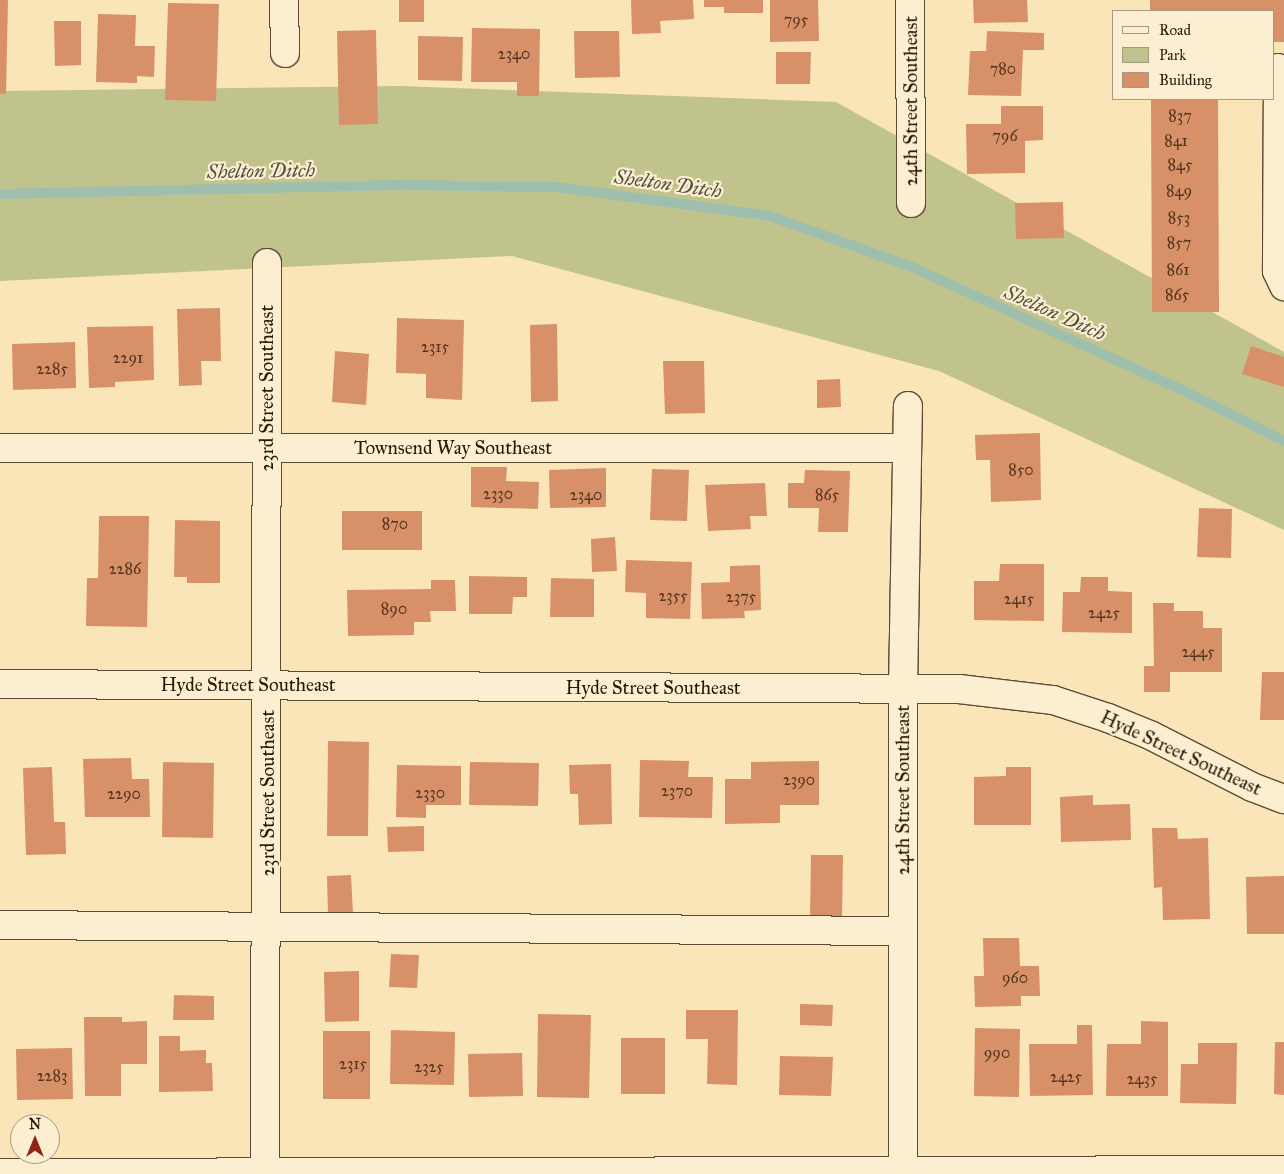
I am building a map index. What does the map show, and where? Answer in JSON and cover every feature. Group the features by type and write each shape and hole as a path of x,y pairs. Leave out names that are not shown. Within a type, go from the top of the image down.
{"street":[{"path":"284,0 285,53"},
{"name":"24th Street Southeast","path":"910,0 911,203"},
{"path":"1278,68 1277,271 1284,286"},
{"name":"23rd Street Southeast","path":"265,1174 268,686 267,263"},
{"name":"24th Street Southeast","path":"903,1172 903,689 908,406"},
{"name":"Townsend Way Southeast","path":"0,448 906,448"},
{"name":"Hyde Street Southeast","path":"0,684 959,689 1053,700 1108,718 1150,735 1252,787 1284,800"},
{"path":"0,925 902,931"},
{"path":"0,1173 265,1174 1284,1170"}],"green space":[{"path":"400,86 836,102 1284,352 1284,530 939,371 512,256 0,281 0,91"}],"building":[{"path":"0,0 8,0 6,94 0,94"},
{"path":"399,0 424,0 424,22 399,22"},
{"path":"631,0 693,0 694,19 660,21 661,33 632,34"},
{"path":"704,0 763,0 763,13 724,13 724,7 704,7"},
{"path":"770,0 818,0 819,41 770,42"},
{"path":"973,0 1027,0 1028,22 974,23"},
{"path":"1150,0 1284,0 1284,42 1274,42 1274,10 1150,10"},
{"path":"168,3 219,4 216,101 165,100"},
{"path":"98,14 136,15 135,46 155,46 154,77 137,76 137,83 96,82"},
{"path":"54,21 81,21 81,65 55,66"},
{"path":"472,28 540,29 539,96 517,96 517,82 471,82"},
{"path":"376,30 378,124 339,125 337,31"},
{"path":"574,31 619,31 620,77 575,78"},
{"path":"987,31 1044,33 1044,50 1023,50 1021,96 968,95 970,51 986,51"},
{"path":"418,36 463,37 462,81 418,80"},
{"path":"776,52 811,52 810,84 776,84"},
{"path":"1151,100 1218,100 1219,312 1152,312"},
{"path":"1001,106 1043,106 1043,140 1025,141 1025,173 967,174 966,124 1001,124"},
{"path":"1063,202 1064,238 1016,239 1015,203"},
{"path":"220,308 221,361 201,361 202,385 179,386 177,309"},
{"path":"397,318 464,320 462,400 426,398 426,374 396,373"},
{"path":"557,324 558,401 531,402 530,325"},
{"path":"153,326 154,380 115,382 115,387 89,388 87,327"},
{"path":"75,342 76,388 13,390 12,344"},
{"path":"1251,346 1284,357 1284,387 1242,374"},
{"path":"335,351 369,354 366,405 332,402"},
{"path":"663,361 704,361 705,413 665,414"},
{"path":"840,379 841,407 817,408 817,380"},
{"path":"1040,433 1041,500 991,502 990,460 976,460 975,435"},
{"path":"471,467 507,467 506,481 539,482 538,509 471,507"},
{"path":"606,468 606,507 550,508 549,470"},
{"path":"652,469 689,470 687,521 650,520"},
{"path":"805,470 850,471 848,532 818,532 819,508 788,508 788,483 804,483"},
{"path":"765,483 767,516 750,516 751,529 708,531 705,485"},
{"path":"1199,508 1232,509 1231,558 1197,557"},
{"path":"342,511 422,511 422,550 342,550"},
{"path":"99,516 149,516 147,627 86,626 87,578 98,578"},
{"path":"175,520 220,521 220,583 187,583 187,577 174,577"},
{"path":"615,537 617,571 592,572 591,539"},
{"path":"626,560 692,562 690,619 646,618 646,593 625,592"},
{"path":"1000,564 1044,564 1044,621 974,620 974,581 999,581"},
{"path":"760,565 761,610 744,611 745,618 702,619 701,583 730,582 730,566"},
{"path":"469,576 527,577 527,597 513,597 512,614 469,614"},
{"path":"1081,577 1108,577 1108,591 1132,592 1132,633 1062,632 1063,592 1080,592"},
{"path":"551,578 594,579 594,617 550,617"},
{"path":"431,580 455,580 456,611 430,611 431,622 414,622 414,635 348,636 347,590 431,589"},
{"path":"1153,603 1174,603 1174,611 1203,611 1203,628 1222,628 1222,672 1170,672 1170,692 1144,692 1144,666 1154,666"},
{"path":"1262,672 1284,672 1284,720 1260,720"},
{"path":"328,741 369,742 368,836 327,836"},
{"path":"131,758 132,779 149,779 150,817 85,817 83,759"},
{"path":"640,760 689,761 688,777 713,777 712,818 639,817"},
{"path":"819,761 819,805 780,805 780,823 725,824 725,779 751,779 751,762"},
{"path":"163,762 214,763 213,838 162,837"},
{"path":"470,762 539,763 538,806 469,805"},
{"path":"611,764 612,824 579,825 578,794 570,794 569,765"},
{"path":"397,765 461,766 461,805 426,805 426,818 396,817"},
{"path":"52,767 54,822 65,822 66,854 26,855 23,768"},
{"path":"1006,767 1031,767 1031,825 974,825 974,777 1006,776"},
{"path":"1093,795 1093,805 1130,804 1131,840 1061,842 1060,797"},
{"path":"424,826 424,851 388,852 387,827"},
{"path":"1152,828 1177,828 1178,839 1208,838 1210,919 1163,920 1162,887 1154,888"},
{"path":"811,855 843,855 842,919 810,918"},
{"path":"351,875 353,914 328,915 327,876"},
{"path":"1284,876 1284,934 1247,934 1246,877"},
{"path":"983,938 1019,938 1020,966 1039,966 1040,996 1021,996 1021,1006 975,1007 974,976 984,976"},
{"path":"391,954 419,955 417,988 389,987"},
{"path":"359,971 359,1021 325,1022 324,972"},
{"path":"174,995 214,996 214,1020 173,1020"},
{"path":"800,1004 833,1005 832,1026 800,1025"},
{"path":"686,1010 738,1010 737,1085 707,1084 708,1039 686,1039"},
{"path":"538,1014 591,1015 589,1098 537,1097"},
{"path":"84,1017 122,1017 122,1022 147,1021 147,1064 121,1064 121,1096 85,1096"},
{"path":"1141,1021 1168,1022 1168,1096 1106,1096 1107,1044 1141,1044"},
{"path":"1077,1025 1092,1025 1093,1095 1030,1096 1029,1044 1077,1044"},
{"path":"975,1028 1020,1029 1019,1097 974,1096"},
{"path":"391,1030 455,1032 454,1085 390,1084"},
{"path":"323,1031 370,1031 370,1099 323,1099"},
{"path":"159,1036 180,1036 180,1051 206,1050 206,1063 212,1063 213,1091 159,1092"},
{"path":"621,1038 665,1038 665,1094 621,1094"},
{"path":"1275,1042 1284,1042 1284,1095 1274,1094"},
{"path":"1198,1043 1237,1043 1236,1104 1180,1103 1181,1064 1198,1064"},
{"path":"72,1048 73,1099 17,1100 16,1049"},
{"path":"522,1053 523,1096 469,1097 468,1054"},
{"path":"780,1056 833,1057 831,1096 779,1095"}],"waterway":[{"name":"Shelton Ditch","path":"0,194 408,185 556,187 770,216 912,267 1180,389 1284,441"}]}
